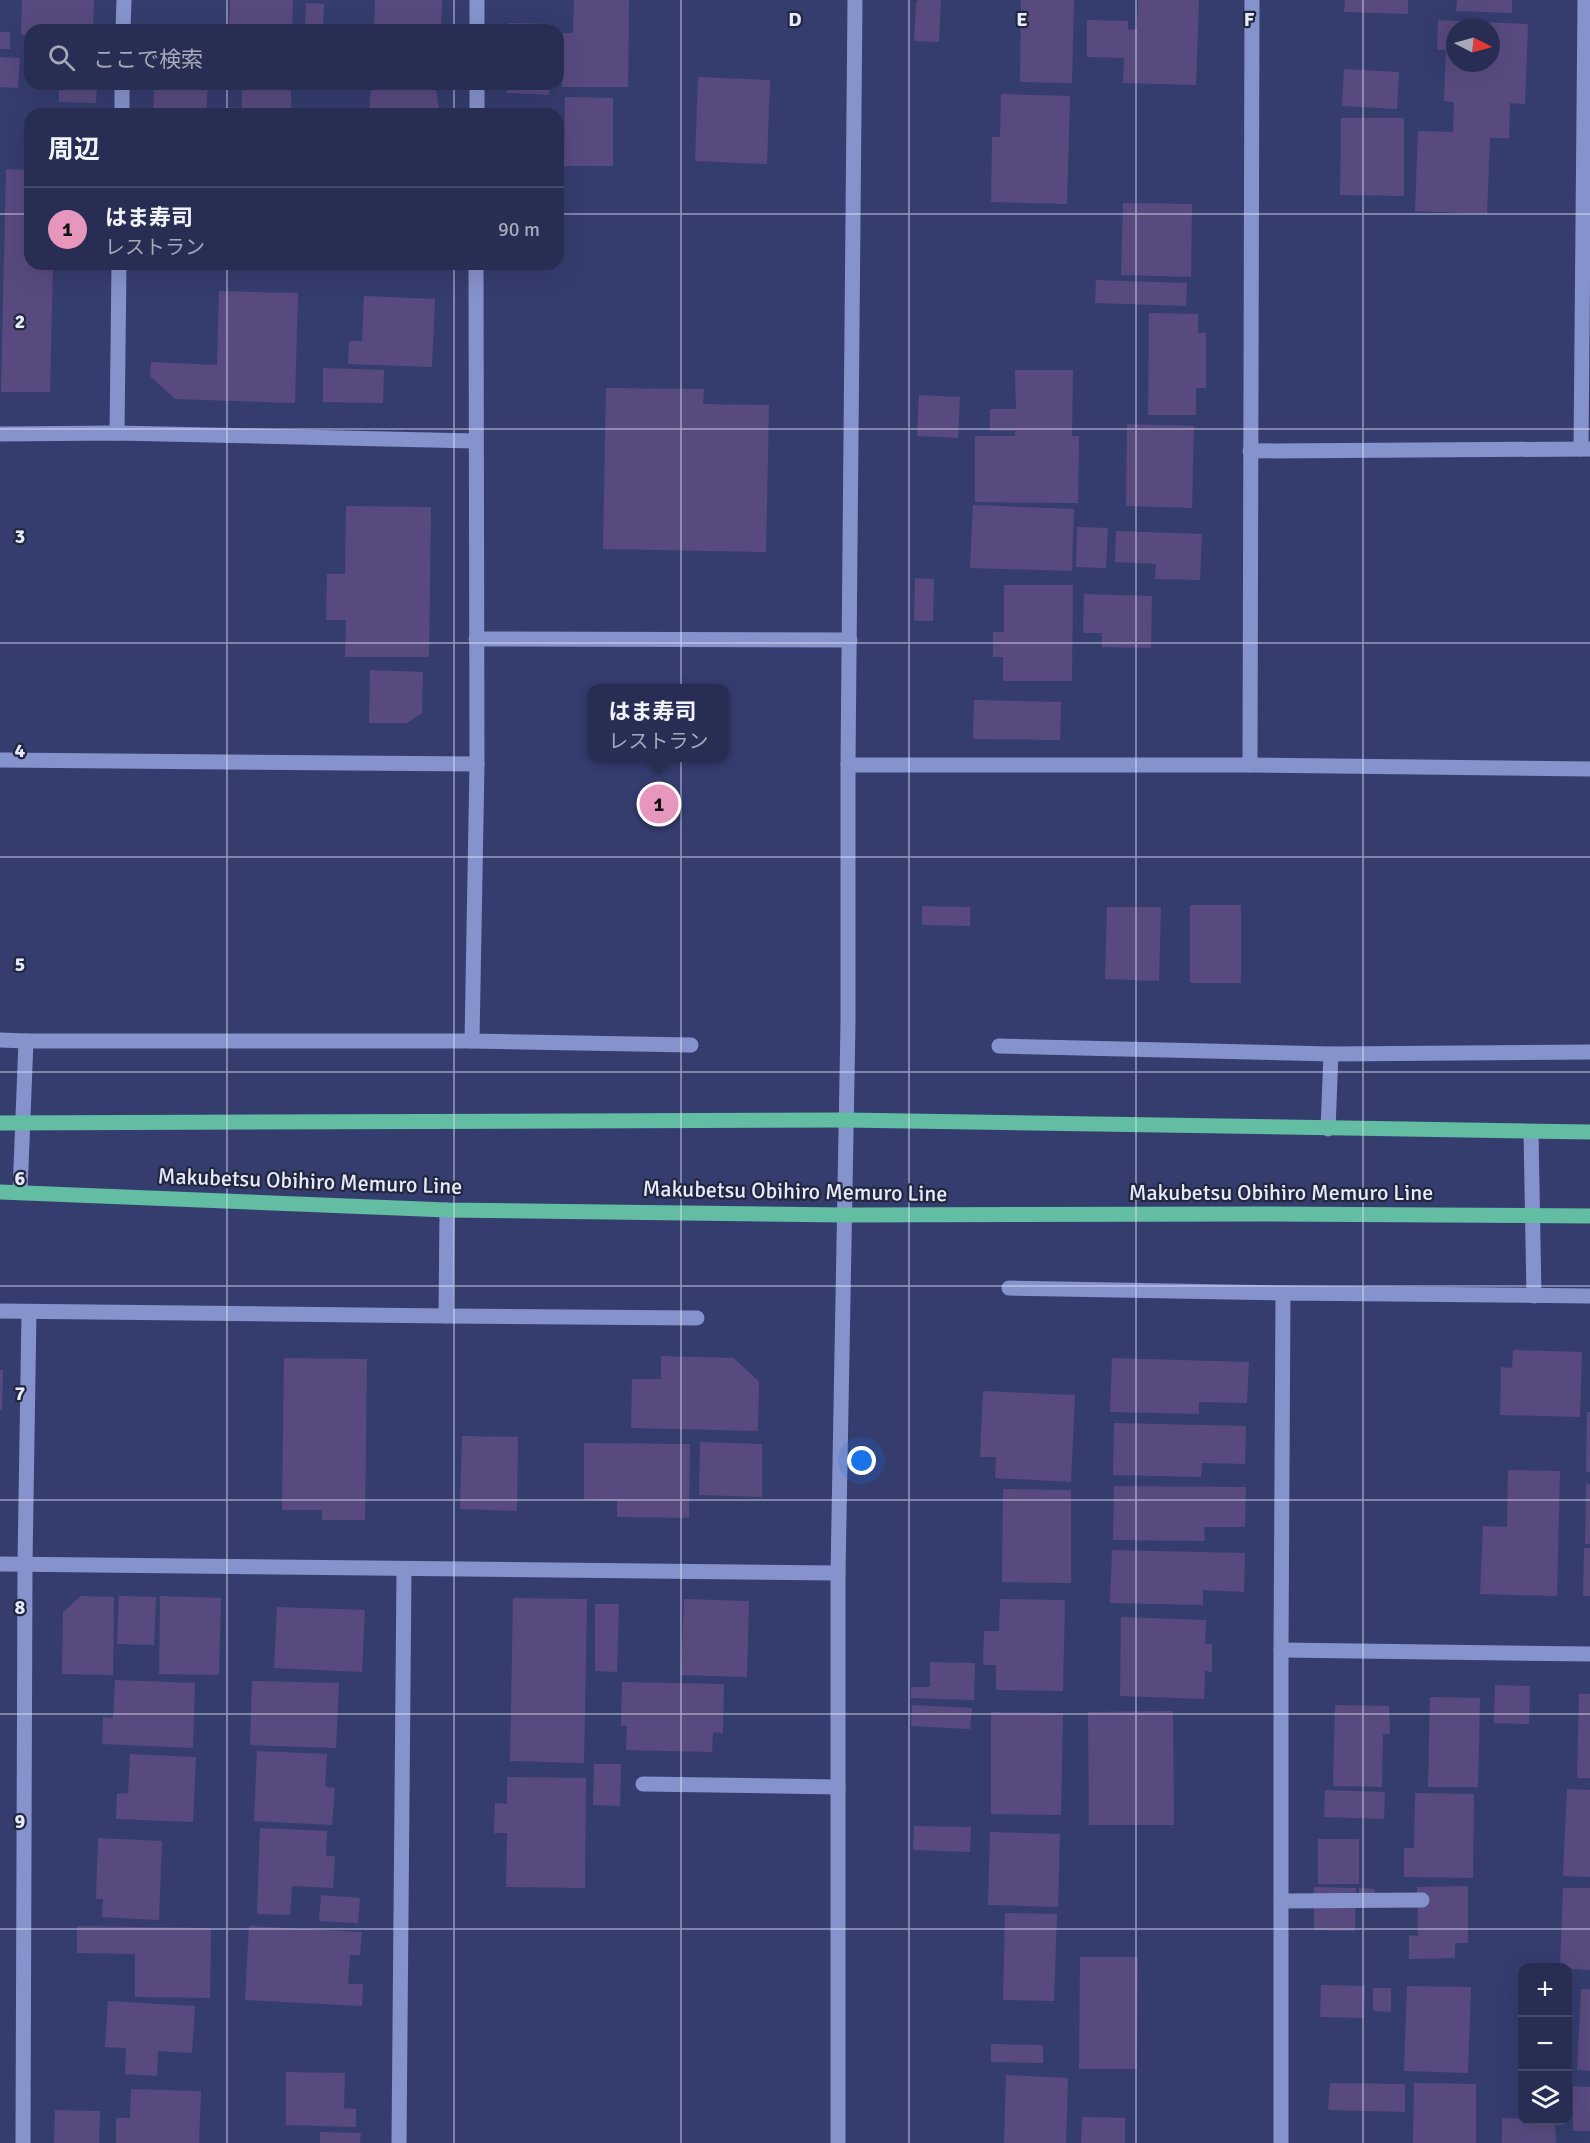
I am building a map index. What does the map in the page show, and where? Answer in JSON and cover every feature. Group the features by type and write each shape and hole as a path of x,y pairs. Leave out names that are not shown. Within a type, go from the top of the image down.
{"main road":[{"path":"0,1123 846,1120 1590,1132"},
{"name":"Makubetsu Obihiro Memuro Line","path":"0,1192 447,1210 845,1215 1590,1216"}],"street":[{"path":"123,24 124,0"},
{"path":"477,0 477,24"},
{"path":"838,2143 838,1573 848,1023 855,0"},
{"path":"1250,765 1252,0"},
{"path":"1250,451 1585,449 1585,0"},
{"path":"122,90 122,108"},
{"path":"477,90 477,108"},
{"path":"117,433 119,270"},
{"path":"472,1041 477,764 476,270"},
{"path":"0,434 117,433 476,441"},
{"path":"476,639 850,640"},
{"path":"0,760 477,764"},
{"path":"848,765 1250,765 1590,769"},
{"path":"0,1040 691,1044"},
{"path":"20,1192 26,1041"},
{"path":"999,1046 1331,1053 1590,1052"},
{"path":"1328,1129 1331,1053"},
{"path":"1531,1132 1534,1296"},
{"path":"446,1316 447,1210"},
{"path":"1009,1288 1590,1296"},
{"path":"1281,2143 1283,1293"},
{"path":"0,1311 697,1318"},
{"path":"23,2143 25,1564 29,1312"},
{"path":"0,1564 838,1573"},
{"path":"399,2143 404,1569"},
{"path":"1281,1650 1590,1654"},
{"path":"643,1784 838,1787"},
{"path":"1281,1901 1422,1900"}],"building":[{"path":"22,0 94,0 93,24 24,24 24,35 21,35"},
{"path":"230,0 293,0 292,24 229,24"},
{"path":"375,0 442,0 441,24 374,24"},
{"path":"574,0 629,0 628,87 564,87 564,33 573,33"},
{"path":"918,0 941,0 939,42 914,41"},
{"path":"1021,0 1074,0 1072,83 1020,82"},
{"path":"1138,0 1199,0 1196,85 1123,83 1124,58 1087,57 1087,20 1128,21 1128,30 1137,29"},
{"path":"1345,0 1408,0 1408,14 1344,12"},
{"path":"1457,0 1512,0 1512,13 1456,11"},
{"path":"306,3 324,4 323,24 305,24"},
{"path":"1438,20 1446,20 1446,50 1437,50"},
{"path":"1500,23 1528,24 1525,104 1510,103 1509,138 1490,138 1487,214 1415,211 1418,131 1453,132 1454,102 1444,101 1446,50 1446,72 1500,72"},
{"path":"0,32 10,32 10,49 0,49"},
{"path":"0,57 20,58 18,88 0,87"},
{"path":"1344,69 1399,72 1397,109 1342,106"},
{"path":"698,77 770,80 767,164 695,161"},
{"path":"59,90 97,90 96,103 59,102"},
{"path":"154,90 208,90 206,108 153,108"},
{"path":"242,90 291,90 291,108 242,108"},
{"path":"371,90 436,90 439,108 369,108"},
{"path":"507,90 549,90 549,95 507,93"},
{"path":"1001,94 1070,96 1067,204 991,202 992,137 1000,137"},
{"path":"565,97 613,98 613,166 564,166"},
{"path":"1341,118 1404,118 1404,196 1340,195"},
{"path":"6,169 24,170 24,270 53,270 50,392 1,392"},
{"path":"1123,203 1192,204 1191,277 1121,275"},
{"path":"1096,280 1187,283 1186,306 1095,303"},
{"path":"219,291 298,293 295,403 175,399 150,376 151,362 217,365"},
{"path":"364,296 435,299 432,367 348,364 349,341 362,341"},
{"path":"1149,313 1198,314 1198,333 1206,333 1206,388 1196,388 1196,415 1148,415"},
{"path":"323,368 384,370 383,403 323,402"},
{"path":"1015,370 1073,370 1072,436 1079,436 1078,503 975,502 975,436 1015,436 1015,431 990,431 990,409 1016,409"},
{"path":"606,388 704,389 703,404 769,405 766,552 603,549"},
{"path":"919,395 960,397 958,438 917,436"},
{"path":"1127,424 1194,426 1192,508 1126,506"},
{"path":"973,505 1074,509 1072,571 970,568"},
{"path":"346,506 431,507 429,657 345,657 346,620 326,620 327,574 345,574"},
{"path":"1077,527 1108,528 1106,568 1076,567"},
{"path":"1116,531 1202,534 1200,580 1155,579 1156,564 1115,562"},
{"path":"915,578 934,579 933,621 914,621"},
{"path":"1004,585 1073,585 1072,681 1003,681 1003,657 993,657 993,632 1004,632"},
{"path":"1084,594 1152,596 1151,648 1102,647 1102,633 1083,633"},
{"path":"370,670 423,672 422,713 407,723 369,723"},
{"path":"974,700 1061,702 1060,740 973,739"},
{"path":"1190,905 1241,905 1241,983 1190,983"},
{"path":"922,906 970,907 970,926 922,925"},
{"path":"1107,907 1161,907 1159,981 1105,979"},
{"path":"1513,1350 1582,1352 1580,1417 1500,1415 1501,1367 1512,1368"},
{"path":"661,1356 734,1358 759,1382 758,1431 631,1428 632,1379 661,1379"},
{"path":"284,1358 367,1359 365,1520 322,1520 322,1510 282,1510"},
{"path":"1112,1358 1249,1362 1247,1403 1199,1402 1199,1414 1110,1412"},
{"path":"0,1370 3,1370 2,1410 0,1410"},
{"path":"983,1391 1075,1395 1071,1482 995,1478 996,1457 980,1457"},
{"path":"1587,1412 1590,1412 1590,1472 1586,1472"},
{"path":"1114,1423 1246,1426 1245,1464 1202,1463 1201,1477 1113,1475"},
{"path":"462,1436 518,1437 517,1511 460,1509"},
{"path":"700,1442 762,1444 762,1497 699,1495"},
{"path":"584,1443 690,1444 689,1518 617,1517 617,1501 584,1500"},
{"path":"1508,1470 1560,1471 1557,1596 1480,1594 1483,1526 1507,1527"},
{"path":"1586,1483 1590,1484 1590,1544 1585,1544"},
{"path":"1114,1486 1246,1487 1245,1527 1204,1527 1205,1541 1113,1540"},
{"path":"1003,1489 1071,1490 1071,1583 1002,1582"},
{"path":"1584,1548 1590,1548 1590,1596 1583,1596"},
{"path":"1112,1550 1245,1553 1244,1592 1203,1590 1203,1605 1110,1603"},
{"path":"81,1596 114,1597 113,1675 62,1674 63,1612"},
{"path":"119,1596 156,1597 154,1645 117,1644"},
{"path":"160,1596 221,1598 219,1675 159,1674"},
{"path":"513,1598 587,1599 584,1763 510,1761"},
{"path":"684,1599 749,1601 747,1677 681,1675"},
{"path":"1000,1599 1065,1600 1063,1691 996,1690 996,1665 983,1665 984,1631 999,1631"},
{"path":"595,1604 619,1604 617,1672 595,1671"},
{"path":"277,1607 365,1610 362,1672 274,1668"},
{"path":"1121,1617 1206,1620 1205,1644 1212,1644 1212,1672 1205,1671 1204,1699 1120,1696"},
{"path":"930,1662 975,1663 974,1700 911,1698 911,1687 930,1687"},
{"path":"115,1680 195,1683 193,1748 102,1744 103,1717 113,1718"},
{"path":"252,1681 339,1683 336,1748 250,1745"},
{"path":"622,1682 724,1684 723,1733 713,1732 712,1752 626,1750 627,1726 621,1726"},
{"path":"1495,1685 1530,1686 1529,1724 1494,1723"},
{"path":"1579,1694 1590,1694 1590,1778 1577,1778"},
{"path":"1430,1697 1480,1698 1478,1787 1428,1787"},
{"path":"912,1705 972,1708 970,1729 911,1726"},
{"path":"1335,1705 1389,1706 1390,1734 1383,1734 1382,1787 1333,1786"},
{"path":"1173,1711 1174,1825 1089,1825 1088,1712"},
{"path":"991,1712 1063,1713 1061,1815 991,1814"},
{"path":"257,1751 327,1754 325,1787 335,1788 332,1825 254,1821"},
{"path":"130,1754 196,1757 193,1822 116,1819 117,1794 128,1793"},
{"path":"594,1764 621,1764 620,1806 593,1805"},
{"path":"507,1777 586,1778 585,1888 506,1887 507,1833 494,1833 495,1803 507,1804"},
{"path":"1567,1789 1590,1790 1590,1877 1563,1876"},
{"path":"1325,1790 1385,1792 1384,1819 1324,1817"},
{"path":"1415,1793 1474,1794 1473,1878 1404,1877 1404,1848 1414,1848"},
{"path":"914,1826 971,1827 970,1852 913,1850"},
{"path":"260,1828 327,1831 326,1856 335,1856 333,1888 292,1886 290,1915 257,1914"},
{"path":"990,1832 1060,1834 1058,1907 988,1905"},
{"path":"98,1838 162,1841 159,1920 102,1917 103,1899 96,1899"},
{"path":"1318,1839 1359,1839 1359,1884 1318,1884"},
{"path":"1468,1886 1468,1943 1455,1943 1455,1958 1409,1959 1409,1935 1418,1936 1417,1887"},
{"path":"1314,1887 1356,1888 1355,1931 1314,1930"},
{"path":"1359,1888 1375,1889 1374,1902 1359,1901"},
{"path":"1563,1888 1590,1888 1590,1970 1572,1969 1572,1963 1560,1963"},
{"path":"321,1895 360,1898 358,1923 319,1921"},
{"path":"1005,1913 1057,1914 1054,2001 1003,2000"},
{"path":"77,1926 211,1928 210,1998 135,1997 135,1954 77,1953"},
{"path":"249,1926 362,1932 360,1955 350,1955 348,1984 363,1984 362,2006 245,2000"},
{"path":"1080,1957 1138,1957 1137,2069 1079,2069"},
{"path":"1321,1985 1365,1986 1364,2018 1320,2017"},
{"path":"1407,1986 1471,1987 1468,2073 1404,2071"},
{"path":"1373,1988 1391,1988 1391,2012 1373,2011"},
{"path":"1581,1989 1590,1989 1590,2071 1577,2070"},
{"path":"108,2001 195,2006 192,2053 158,2051 157,2076 125,2074 126,2048 105,2047"},
{"path":"991,2044 1043,2045 1043,2063 991,2062"},
{"path":"286,2072 345,2073 344,2108 356,2109 356,2127 286,2125"},
{"path":"1006,2075 1068,2078 1066,2143 1004,2143"},
{"path":"1330,2083 1405,2084 1405,2112 1328,2110"},
{"path":"1414,2083 1476,2084 1476,2143 1413,2143"},
{"path":"1573,2086 1590,2087 1590,2131 1573,2131"},
{"path":"131,2089 201,2091 199,2143 116,2143 116,2118 130,2118"},
{"path":"55,2110 100,2111 99,2143 54,2143"},
{"path":"1082,2117 1125,2118 1125,2143 1081,2143"},
{"path":"1502,2118 1518,2119 1518,2125 1555,2125 1556,2143 1502,2143"},
{"path":"320,2132 361,2133 360,2143 320,2143"}],"place":[{"name":"はま寿司","path":"659,804"}]}
